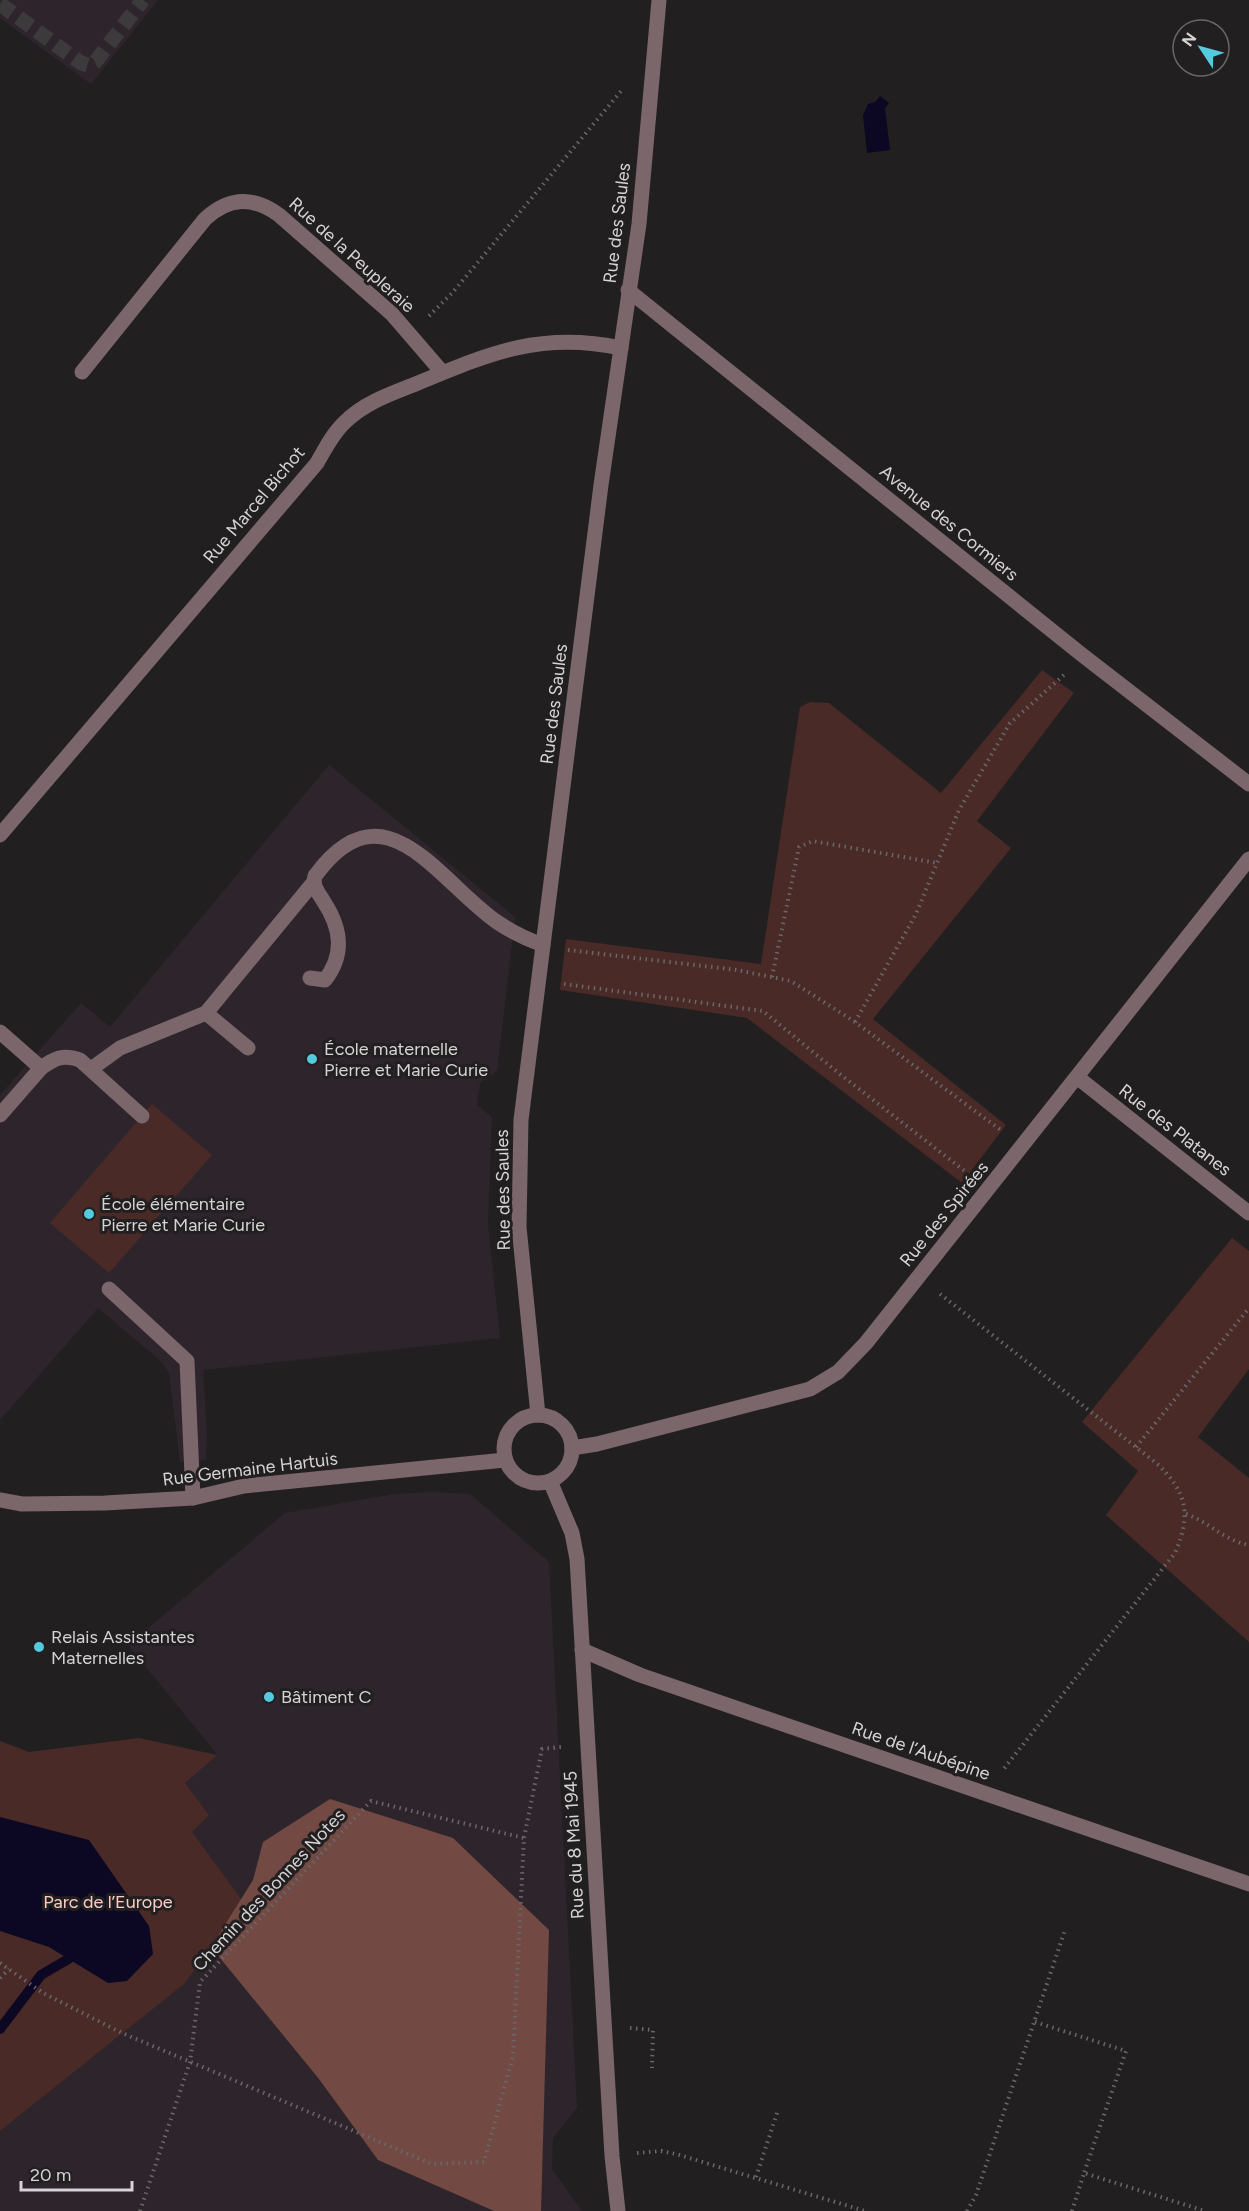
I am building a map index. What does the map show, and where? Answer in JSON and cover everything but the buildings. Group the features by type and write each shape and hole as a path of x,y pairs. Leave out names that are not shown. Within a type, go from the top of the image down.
{"street":[{"name":"Rue des Saules","path":"538,1415 519,1227 521,1120 628,290 639,224 659,0"},
{"name":"Rue de la Peupleraie","path":"82,372 205,219 217,208 232,201 249,200 266,205 279,215 392,314 442,372"},
{"name":"Avenue des Cormiers","path":"628,290 1081,654 1249,784"},
{"name":"Rue Marcel Bichot","path":"0,835 317,463 346,421 383,397 485,355 529,344 571,341 621,348"},
{"path":"92,1069 120,1048 206,1012 313,883 319,871 346,845 361,837 392,838 425,859 496,922 519,936 543,945"},
{"name":"Rue des Spirées","path":"572,1448 618,1439 810,1389 838,1372 866,1343 1249,859"},
{"path":"310,978 325,980 337,962 339,949 339,935 334,921 313,883"},
{"path":"206,1012 248,1048"},
{"path":"0,1032 41,1068"},
{"path":"0,1115 41,1068 55,1058 68,1056 80,1060 92,1069 142,1116"},
{"name":"Rue des Platanes","path":"1077,1077 1249,1213"},
{"path":"109,1289 187,1361 193,1498"},
{"path":"538,1415 559,1422 570,1436 572,1448 567,1467 550,1481 534,1483 514,1474 505,1460 503,1449 510,1429 522,1418 538,1415"},
{"name":"Rue Germaine Hartuis","path":"0,1500 22,1504 193,1498 244,1485 505,1460"},
{"name":"Rue du 8 Mai 1945","path":"550,1481 572,1533 578,1559 612,2157 618,2211"},
{"name":"Rue de l’Aubépine","path":"582,1650 640,1675 1249,1884"}],"path":[{"path":"429,316 453,292 623,89"},
{"path":"855,1022 916,914 959,810 1010,723 1067,673"},
{"path":"772,977 799,847 813,841 937,862"},
{"path":"560,949 791,981 855,1022 1008,1135"},
{"path":"555,983 763,1011 841,1076 974,1178"},
{"path":"934,1289 1171,1476 1182,1494 1186,1514 1184,1534 1175,1553 998,1776"},
{"path":"1136,1447 1249,1308"},
{"path":"1186,1514 1202,1520 1230,1540 1249,1545"},
{"path":"1,1964 43,1993 122,2033 432,2164 484,2162 513,2056 524,1838 542,1749 566,1747"},
{"name":"Chemin des Bonnes Notes","path":"140,2211 190,2062 200,1982 371,1801 524,1838"},
{"path":"967,2211 976,2195 1065,1930"},
{"path":"0,1978 9,1969"},
{"path":"1034,2022 1126,2051 1071,2211"},
{"path":"627,2028 653,2030 652,2068"},
{"path":"756,2178 777,2112"},
{"path":"612,2157 661,2151 866,2211"},
{"path":"1084,2172 1205,2211"}],"shaded area":[{"path":"0,0 158,0 91,84 0,18"},
{"path":"880,96 889,103 885,108 890,150 867,153 863,115 868,104 875,102"},
{"name":"École maternelle Pierre et Marie Curie","path":"329,765 515,917 497,1071 480,1083 477,1105 492,1117 488,1224 500,1338 203,1370 206,1460 180,1462 169,1373 163,1363 98,1308 0,1420 0,1095 81,1003 110,1027"},
{"path":"432,1492 470,1494 549,1562 577,2108 553,2138 552,2169 582,2211 0,2211 0,2131 122,2033 192,1832 209,1815 184,1783 217,1754 128,1645 285,1513 395,1494"},
{"path":"330,1799 453,1838 549,1930 541,2211 494,2211 378,2160 319,2079 211,1947 253,1880 263,1842"},
{"path":"0,1817 89,1840 149,1926 153,1954 127,1981 108,1983 49,1947 0,1931"}],"green space":[{"path":"1042,670 1074,693 977,821 1011,848 873,1019 1006,1125 962,1183 747,1018 560,990 566,939 761,964 800,707 810,702 829,703 941,793"},
{"path":"152,1104 212,1155 109,1273 50,1223"},
{"path":"1232,1238 1249,1251 1249,1369 1198,1437 1249,1478 1249,1642 1106,1515 1138,1471 1082,1422"},
{"name":"Parc de l’Europe","path":"139,1738 217,1755 185,1783 209,1815 192,1832 244,1903 184,1984 0,2131 0,1741 29,1752"}],"waterway":[{"path":"0,2029 41,1975 70,1958"}],"tunnel":[{"path":"0,4 81,63 88,65 96,61 143,0"}],"place":[{"name":"École maternelle Pierre et Marie Curie","path":"312,1059"},
{"name":"École élémentaire Pierre et Marie Curie","path":"89,1214"},
{"name":"Relais Assistantes Maternelles","path":"39,1647"},
{"name":"Bâtiment C","path":"269,1697"}]}
